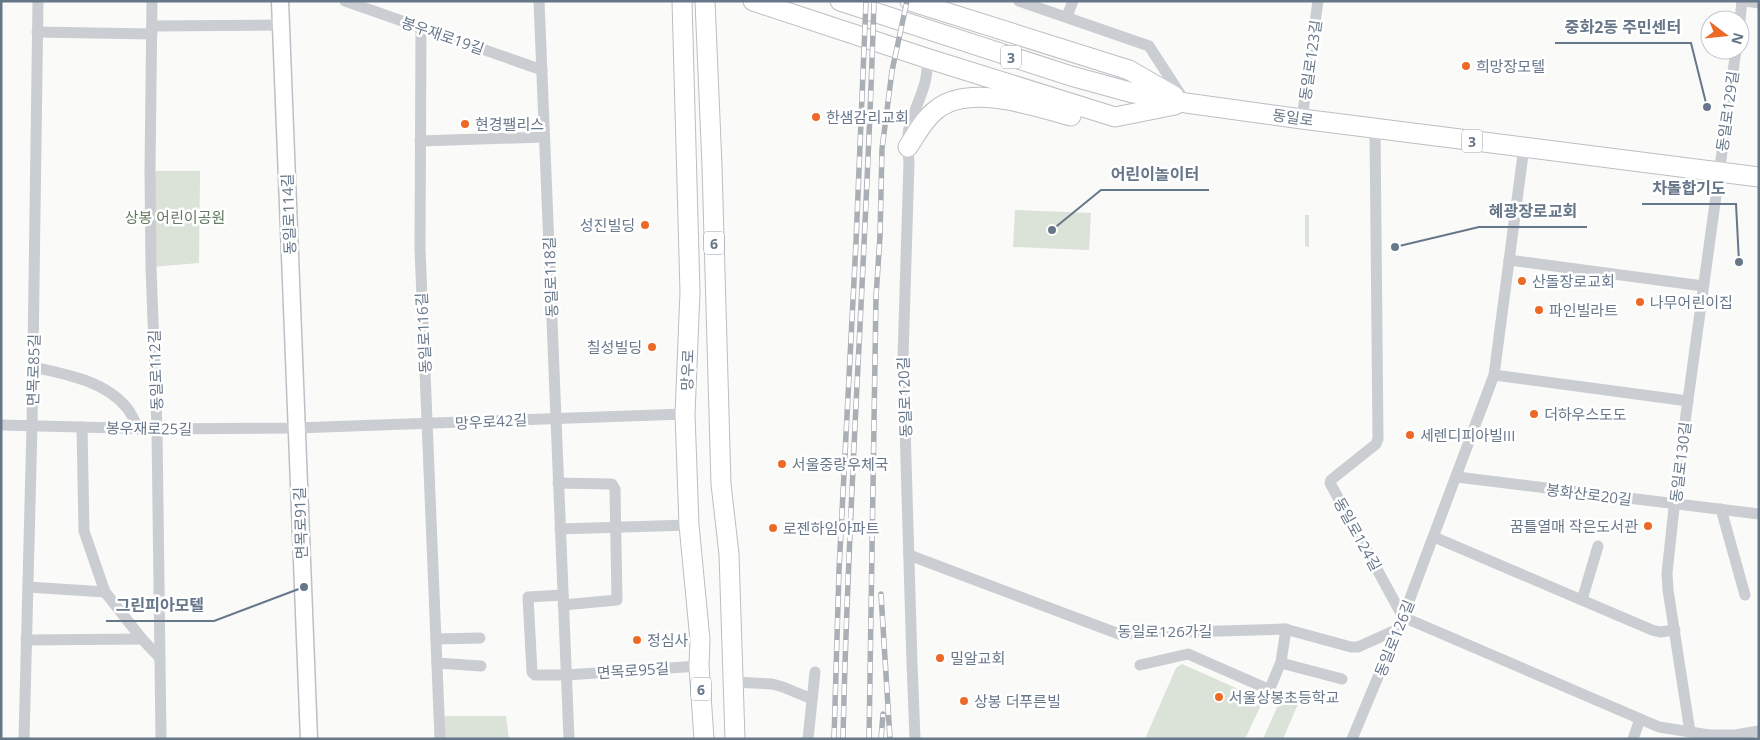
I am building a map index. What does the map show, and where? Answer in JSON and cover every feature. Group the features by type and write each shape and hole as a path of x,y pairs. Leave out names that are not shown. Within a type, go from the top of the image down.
{"main road":[{"name":"망우로","path":"682,1 690,292 685,414 689,525 700,640 699,666 704,739"},
{"name":"망우로","path":"705,1 712,166 721,484 729,554 735,739"},
{"path":"753,1 1115,117"},
{"name":"동일로","path":"840,1 1071,76 1133,93 1186,103 1302,119 1759,177"},
{"path":"910,1 1129,70 1186,103"},
{"path":"908,147 922,125 935,110 956,100 978,98 1016,101 1082,119 1115,117 1186,103"}],"street":[{"name":"면목로85길","path":"24,739 32,426 38,1"},
{"name":"동일로112길","path":"152,1 151,267 157,429 161,739"},
{"name":"동일로114길","path":"280,1 296,428"},
{"name":"봉우재로19길","path":"345,1 542,70"},
{"name":"동일로118길","path":"539,1 555,418"},
{"path":"1019,1 1067,16 1149,46 1186,103"},
{"path":"1067,16 1073,1"},
{"name":"동일로123길","path":"1302,119 1318,1"},
{"path":"1746,1 1759,3"},
{"path":"37,32 281,26"},
{"name":"동일로116길","path":"421,28 420,249 440,739"},
{"name":"동일로120길","path":"915,739 903,358 908,147 910,124 928,72 926,58"},
{"name":"동일로129길","path":"1719,172 1735,60"},
{"name":"동일로124길","path":"1375,128 1378,439 1376,444 1331,480 1330,483 1403,617"},
{"path":"420,141 544,137"},
{"name":"동일로126길","path":"1352,739 1403,617 1494,374 1524,147"},
{"name":"동일로130길","path":"1690,732 1667,573 1674,504 1719,172"},
{"path":"1509,260 1703,286"},
{"path":"33,367 68,375 108,390 128,409 138,429"},
{"path":"1494,374 1688,401"},
{"name":"망우로42길","path":"296,428 685,414"},
{"path":"555,418 569,739"},
{"name":"봉우재로25길","path":"1,425 138,429 296,428"},
{"path":"82,427 84,531 105,592 142,639 160,658"},
{"name":"면목로91길","path":"296,428 309,739"},
{"name":"봉화산로20길","path":"1457,477 1759,514"},
{"name":"면목로95길","path":"558,483 612,484 615,489 617,600 563,600 528,596 533,674 537,676 566,675 699,666"},
{"path":"1721,509 1745,595"},
{"path":"560,529 689,525"},
{"path":"1434,537 1652,630 1675,630"},
{"path":"1582,600 1598,546"},
{"name":"동일로126가길","path":"909,555 1119,634 1286,629 1356,647 1398,629"},
{"path":"28,587 105,592"},
{"path":"1403,617 1659,727 1710,737 1759,731"},
{"path":"1140,665 1188,654 1266,689 1270,686 1281,663 1286,629"},
{"path":"436,639 480,638"},
{"path":"26,640 142,639"},
{"path":"437,663 481,666"},
{"path":"1281,663 1342,679"},
{"path":"808,739 814,672"},
{"path":"733,682 772,684 812,699"},
{"path":"1633,739 1640,718"}],"green space":[{"name":"상봉 어린이공원","path":"150,171 200,171 199,263 151,267"},
{"path":"1015,210 1091,213 1089,250 1013,247"},
{"path":"1305,215 1309,215 1309,247 1305,246"},
{"path":"1182,664 1256,697 1260,707 1245,739 1145,739 1176,668"},
{"path":"1282,696 1298,704 1283,739 1263,739"},
{"path":"506,716 509,739 444,739 444,717"}],"railway":[{"path":"834,739 839,570 866,1"},
{"path":"843,739 845,647 874,1"},
{"path":"869,739 876,297 880,236 882,149 892,71 907,1"},
{"path":"881,594 890,739"},
{"path":"881,739 883,714"}],"place":[{"name":"희망장모텔","path":"1466,66"},
{"name":"중화2동 주민센터","path":"1707,107"},
{"name":"한샘감리교회","path":"816,117"},
{"name":"현경팰리스","path":"465,124"},
{"name":"성진빌딩","path":"645,225"},
{"name":"어린이놀이터","path":"1052,230"},
{"name":"혜광장로교회","path":"1395,247"},
{"name":"차돌합기도","path":"1739,262"},
{"name":"산돌장로교회","path":"1522,281"},
{"name":"나무어린이집","path":"1640,302"},
{"name":"파인빌라트","path":"1539,310"},
{"name":"칠성빌딩","path":"652,347"},
{"name":"더하우스도도","path":"1534,414"},
{"name":"세렌디피아빌III","path":"1410,435"},
{"name":"서울중랑우체국","path":"782,464"},
{"name":"꿈틀열매 작은도서관","path":"1648,526"},
{"name":"로젠하임아파트","path":"773,528"},
{"name":"그린피아모텔","path":"304,587"},
{"name":"정심사","path":"637,640"},
{"name":"밀알교회","path":"940,658"},
{"name":"서울상봉초등학교","path":"1219,697"},
{"name":"상봉 더푸른빌","path":"964,701"}]}
